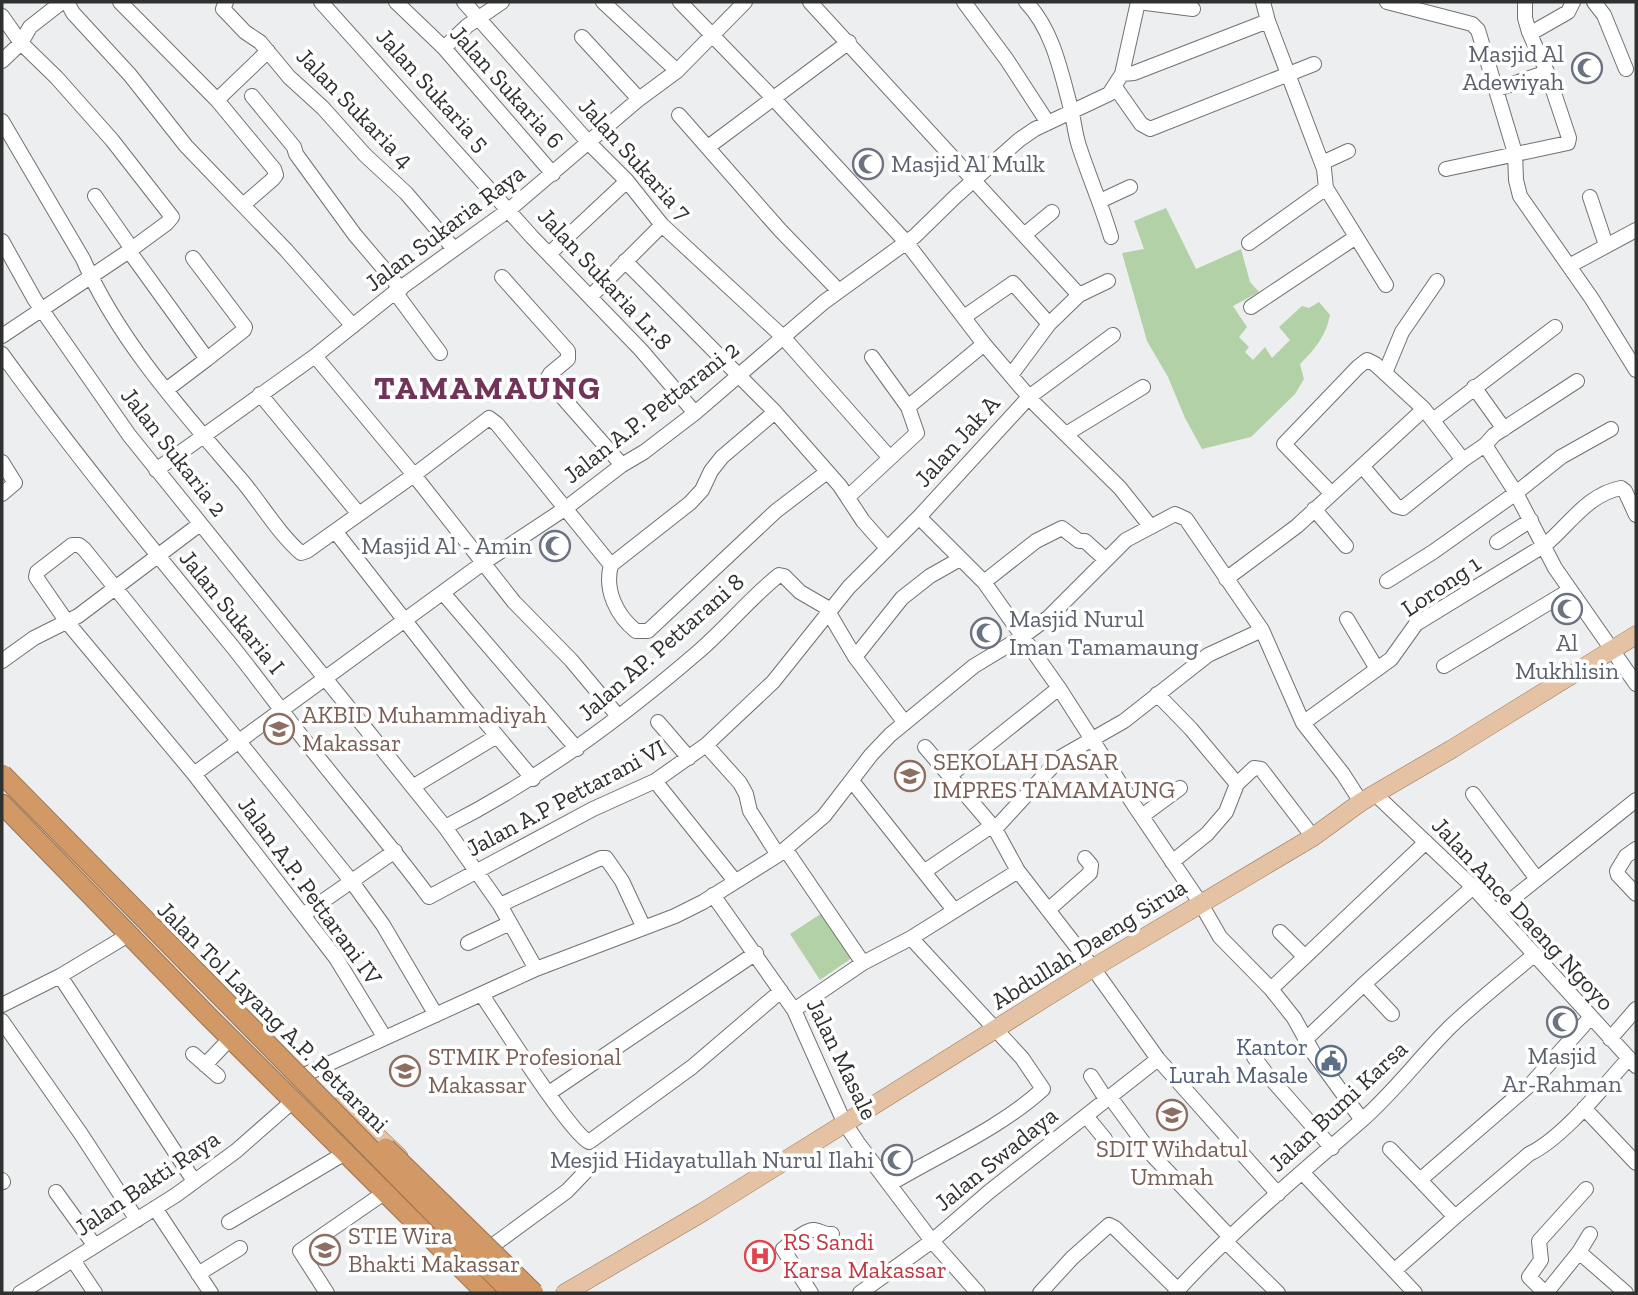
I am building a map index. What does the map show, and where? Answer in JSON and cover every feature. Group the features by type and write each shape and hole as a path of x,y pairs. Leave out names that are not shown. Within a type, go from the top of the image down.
{"highway":[{"path":"2,762 308,1083 338,1107 460,1222 528,1293"},
{"name":"Jalan Tol Layang A.P. Pettarani","path":"2,774 512,1293"},
{"name":"Jalan Tol Layang A.P. Pettarani","path":"2,790 500,1293"},
{"path":"2,804 209,1017 486,1293"},
{"path":"2,811 243,1064 268,1076"},
{"path":"2,821 122,938 209,1017"},
{"path":"308,1083 343,1106 537,1293"},
{"path":"384,1193 397,1195 403,1190 406,1186 405,1173"},
{"path":"435,1242 429,1227 434,1220 445,1216 460,1222"}],"main road":[{"name":"Abdullah Daeng Sirua","path":"565,1293 703,1212 1093,968 1313,837 1368,798 1636,635"},
{"path":"338,1107 351,1111 460,1222 492,1246 537,1293"}],"street":[{"path":"2,61 21,43 30,27 64,2 130,75 186,146 286,250 353,326"},
{"path":"120,2 218,100 276,172 273,179 243,205"},
{"name":"Jalan Sukaria 4","path":"226,2 223,9 268,51 289,77 323,108 365,155 413,201 454,249"},
{"name":"Jalan Sukaria 5","path":"321,2 510,209"},
{"name":"Jalan Sukaria 6","path":"396,2 443,48 553,174"},
{"name":"Jalan Sukaria 7","path":"464,2 589,143 627,181 662,225 783,337 890,458"},
{"path":"443,48 479,17 502,2"},
{"path":"603,2 677,71"},
{"path":"308,1083 385,1038 536,969 675,916 782,852 824,816 890,735 974,666 1022,637 1065,603 1126,540 1151,527 1120,488 1029,397 984,344 906,242 680,2"},
{"name":"Jalan Sukaria Raya","path":"156,470 315,356 398,290 510,209 639,99 677,71 743,2"},
{"path":"810,2 1079,295"},
{"path":"964,2 1007,60 1048,123"},
{"path":"1026,2 1041,20 1052,43 1079,147 1111,237"},
{"path":"1193,9 1138,2 1118,80 1141,124 1150,129 1314,64"},
{"path":"1263,2 1268,22 1322,163 1326,188 1386,285"},
{"path":"1387,2 1476,27 1498,89 1516,153 1516,180 1520,196 1636,370"},
{"path":"1446,169 1566,144 1569,141 1547,72 1529,32 1525,18 1525,2"},
{"path":"1529,32 1538,31 1561,16 1572,7 1573,2"},
{"path":"1594,2 1604,15 1626,69"},
{"path":"2,16 21,43 112,139 172,215 171,221 131,250 2,336"},
{"name":"Jalan A.P. Pettarani 2","path":"194,774 483,563 644,452 839,291 927,225 973,180 1019,141 1048,123 1108,95 1118,80 1268,22"},
{"path":"582,37 639,99"},
{"path":"708,147 849,42"},
{"path":"218,100 268,51"},
{"path":"1498,89 1547,72"},
{"path":"252,96 294,147 296,154 398,290 440,352"},
{"path":"679,115 780,230 839,291"},
{"path":"2,121 117,320 166,390 299,552 307,551 491,418 611,565"},
{"path":"1322,163 1348,151"},
{"path":"549,254 627,181"},
{"path":"1100,201 1130,187"},
{"path":"1249,243 1326,188"},
{"path":"94,196 207,359"},
{"path":"1590,197 1606,245"},
{"name":"Jalan Sukaria Lr.8","path":"510,209 695,412"},
{"path":"1024,235 1052,212"},
{"path":"590,297 662,225"},
{"path":"1569,266 1636,230"},
{"path":"1251,307 1356,237"},
{"name":"Jalan Sukaria 2","path":"2,241 42,310 114,416 414,786 478,871 536,969"},
{"path":"166,390 245,329 193,258"},
{"path":"625,261 775,412 827,471 863,521 887,548"},
{"path":"502,277 568,351 569,357 547,379 622,465"},
{"path":"1011,374 1049,324 1079,295 1108,281"},
{"path":"1385,373 1402,332 1437,281"},
{"path":"964,317 1013,283 1049,324"},
{"path":"1226,579 1297,526 1362,466 1428,414 1474,387 1555,327"},
{"name":"Jalan Jak A","path":"919,517 1029,397 1113,335"},
{"path":"908,407 984,344"},
{"name":"Jalan Sukaria I","path":"2,354 156,556 234,648 429,897"},
{"path":"315,356 414,475 521,611 571,660 618,716"},
{"path":"848,497 917,433 908,407 872,357"},
{"path":"1331,493 1284,443 1365,361 1375,363 1428,414 1463,460"},
{"path":"1362,466 1396,506 1403,508 1485,445 1494,435 1577,380"},
{"path":"1066,434 1143,387"},
{"path":"1474,387 1504,429"},
{"path":"260,394 358,513"},
{"path":"775,412 722,457 711,471 702,490 690,503 611,565 607,581 620,613 636,631 648,631 776,511 827,471"},
{"path":"1387,580 1517,494 1561,457 1611,429"},
{"path":"1485,445 1517,494 1555,568 1588,611 1636,684"},
{"path":"2,462 15,484 2,494"},
{"name":"Lorong 1","path":"1303,723 1394,655 1416,624 1545,545 1586,506 1618,488 1625,491 1636,513"},
{"path":"1314,509 1346,546"},
{"name":"Jalan Ance Daeng Ngoyo","path":"1151,527 1175,514 1182,516 1262,630 1303,723 1343,774 1368,798 1426,842 1473,887 1632,1062"},
{"path":"919,517 984,582 1059,688 1225,944 1271,989 1294,1018 1305,1040 1362,1120"},
{"name":"Jalan A.P Pettarani VI","path":"429,897 593,809 655,781 706,745 773,682 830,612 887,548 919,517"},
{"path":"1497,542 1531,520"},
{"path":"2,660 34,638 67,622 200,524"},
{"path":"984,582 1036,541 1062,528 1079,541 1086,541 1105,559"},
{"path":"335,531 404,622 533,779"},
{"name":"Jalan A.P. Pettarani IV","path":"114,587 81,547 74,545 35,576 67,622 194,774 336,958 385,1038"},
{"path":"855,657 902,598 930,576 961,559"},
{"name":"Jalan AP. Pettarani 8","path":"445,827 533,779 577,749 700,650 779,575 784,576 800,592 830,612"},
{"path":"114,587 352,882 383,925 436,1015"},
{"path":"1444,666 1570,590"},
{"path":"443,593 577,749"},
{"path":"830,612 855,657 905,723"},
{"path":"1347,619 1377,669"},
{"path":"925,871 987,829 995,829 1056,761 1124,720 1208,655 1262,630"},
{"path":"949,776 1059,688"},
{"path":"1157,694 1191,729 1237,784"},
{"path":"659,722 689,758"},
{"path":"414,786 497,736"},
{"path":"706,745 740,783 750,811 863,963"},
{"path":"925,747 995,829 1018,871 1093,968 1157,1059 1278,1194"},
{"path":"1172,862 1226,812 1237,784 1254,768 1259,768 1313,837"},
{"path":"655,781 735,881"},
{"path":"852,781 954,910"},
{"path":"1142,816 1181,788"},
{"path":"1473,794 1537,878"},
{"path":"1496,912 1636,800"},
{"path":"1271,989 1426,842"},
{"path":"1636,849 1626,856 1617,871 1618,876 1636,894"},
{"path":"303,915 395,851"},
{"path":"500,905 606,858 622,881 644,928"},
{"path":"1048,910 1090,873 1091,865 1084,858"},
{"path":"794,1010 863,963 911,938 1018,871"},
{"path":"1305,1040 1473,887"},
{"name":"Jalan Masale","path":"713,895 794,1010 845,1122 932,1241 978,1293"},
{"path":"468,943 510,923"},
{"path":"1280,932 1305,957"},
{"path":"2,1005 60,976 122,938"},
{"path":"890,1184 972,1138 1043,1090 1022,1058 911,938"},
{"path":"549,1093 756,953"},
{"name":"Jalan Bumi Karsa","path":"1176,1292 1228,1239 1362,1120 1449,1029 1535,954"},
{"path":"60,976 194,1181"},
{"path":"1364,984 1392,1014"},
{"path":"482,995 549,1093 583,1139 589,1142 692,1067 781,991"},
{"path":"1610,1039 1636,1009"},
{"path":"1420,1180 1531,1083 1590,1018"},
{"path":"2,1021 81,1134 136,1220"},
{"path":"205,1065 224,1045"},
{"path":"193,1054 218,1076"},
{"path":"1254,1057 1332,1148"},
{"name":"Jalan Swadaya","path":"860,1293 932,1241 990,1191 1157,1059"},
{"path":"1395,1270 1529,1154 1543,1147 1632,1062"},
{"path":"1091,1076 1162,1166 1278,1293"},
{"name":"Jalan Bakti Raya","path":"25,1292 194,1181 236,1151 293,1101"},
{"path":"1584,1108 1636,1163"},
{"path":"1086,1116 1105,1139"},
{"path":"1390,1149 1455,1217"},
{"path":"229,1222 345,1153"},
{"path":"492,1246 567,1191 592,1165"},
{"path":"1302,1172 1415,1293"},
{"path":"1586,1189 1539,1241 1542,1258 1529,1277 1545,1293 1590,1234"},
{"path":"56,1192 95,1246"},
{"path":"327,1293 300,1251 384,1193"},
{"path":"155,1208 211,1293"},
{"path":"1040,1293 1072,1258 1109,1225 1115,1228 1176,1292"},
{"path":"811,1293 783,1250 810,1230 816,1230 823,1235 832,1234"},
{"path":"198,1274 240,1248"},
{"path":"1578,1252 1626,1293"},
{"path":"73,1260 95,1293"}],"green space":[{"path":"1166,208 1196,269 1241,249 1250,282 1259,292 1233,306 1247,327 1239,337 1249,347 1245,352 1253,360 1265,347 1272,358 1290,340 1279,327 1302,306 1309,308 1319,302 1330,315 1319,342 1300,364 1304,379 1295,394 1251,437 1202,449 1185,418 1168,377 1147,341 1122,253 1144,249 1134,221"},
{"path":"822,913 852,958 820,980 790,934"}],"place":[{"name":"Masjid Al Adewiyah","path":"1587,68"},
{"name":"Masjid Al Mulk","path":"868,164"},
{"name":"Masjid Al - Amin","path":"555,546"},
{"name":"Al Mukhlisin","path":"1567,609"},
{"name":"Masjid Nurul Iman Tamamaung","path":"986,633"},
{"name":"AKBID Muhammadiyah Makassar","path":"279,729"},
{"name":"SEKOLAH DASAR IMPRES TAMAMAUNG","path":"910,776"},
{"name":"Masjid Ar-Rahman","path":"1562,1022"},
{"name":"Kantor Lurah Masale","path":"1331,1061"},
{"name":"STMIK Profesional Makassar","path":"405,1071"},
{"name":"SDIT Wihdatul Ummah","path":"1172,1115"},
{"name":"Mesjid Hidayatullah Nurul Ilahi","path":"897,1160"},
{"name":"STIE Wira Bhakti Makassar","path":"325,1250"},
{"name":"RS Sandi Karsa Makassar","path":"760,1256"}],"district":[{"name":"TAMAMAUNG","path":"488,388"}]}
